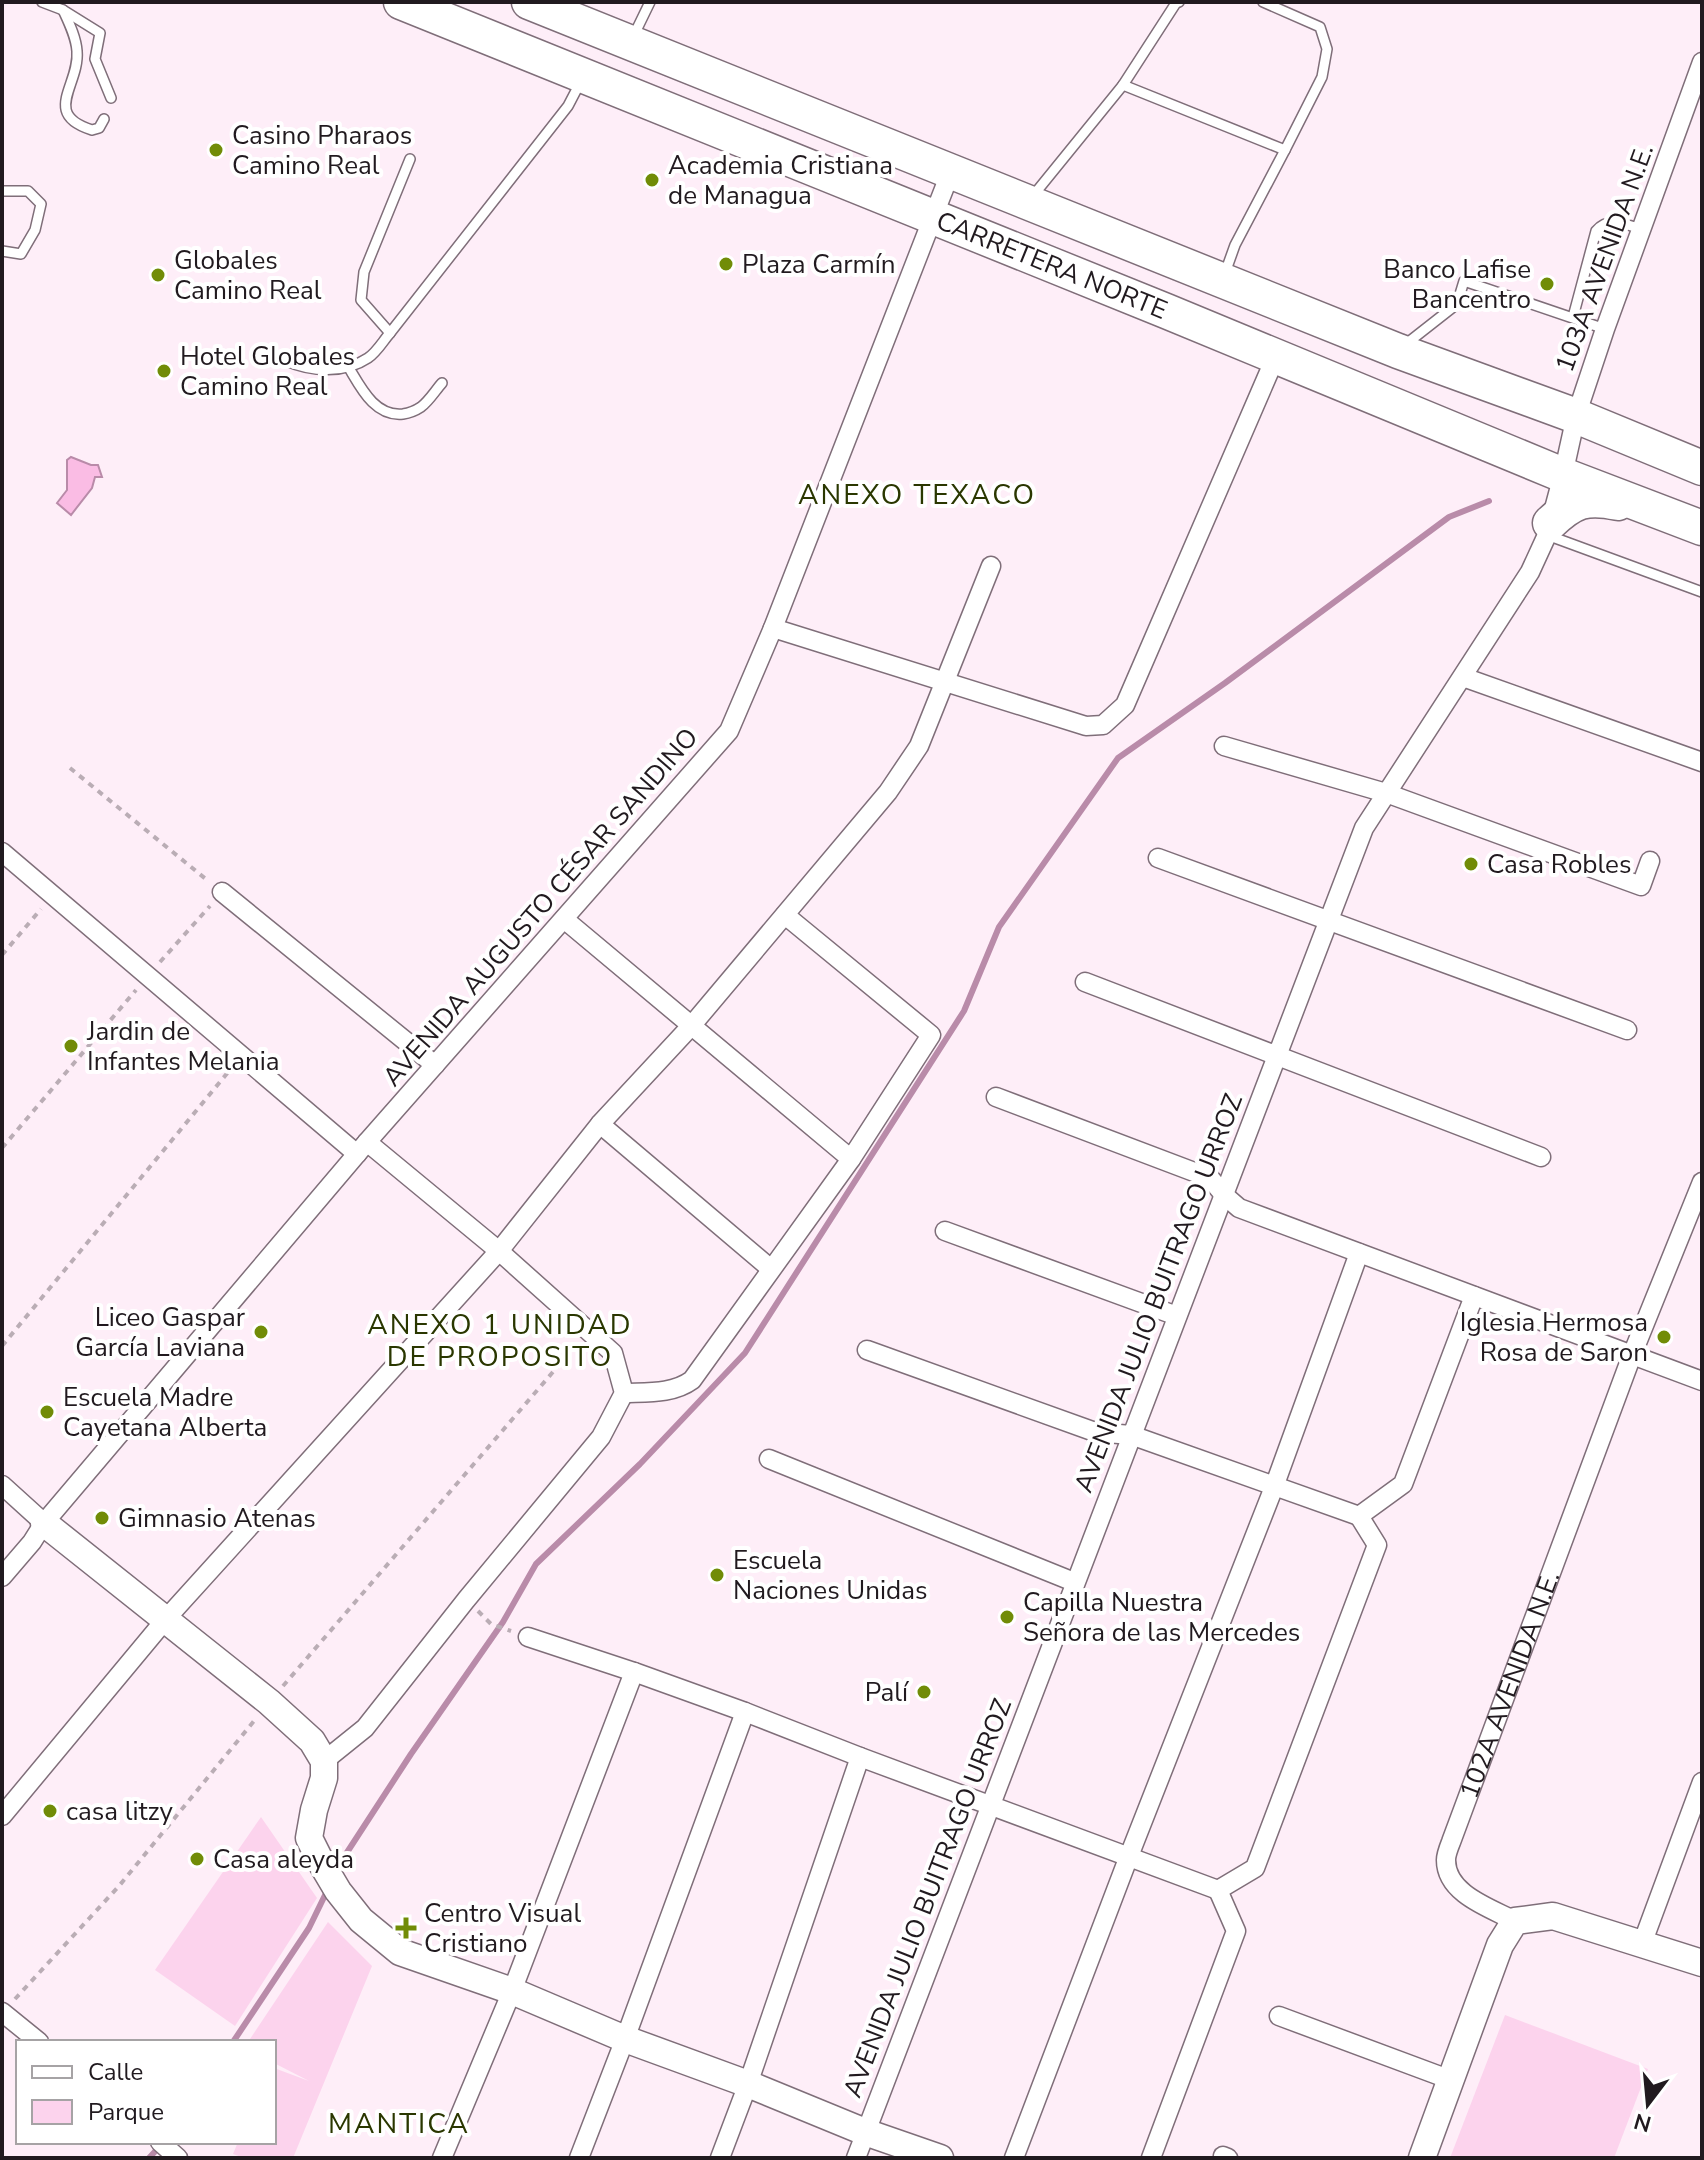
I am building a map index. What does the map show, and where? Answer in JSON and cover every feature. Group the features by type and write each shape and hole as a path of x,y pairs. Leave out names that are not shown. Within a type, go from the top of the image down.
{"highway":[{"name":"CARRETERA NORTE","path":"401,2 1563,475 1702,528"},
{"path":"504,2 590,43 592,58 585,76"},
{"name":"CARRETERA NORTE","path":"529,2 1398,351 1576,416 1702,468"},
{"path":"1548,529 1573,504 1591,499 1663,514"}],"street":[{"name":"103A AVENIDA N.E.","path":"1563,475 1576,416 1605,329 1702,62"},
{"name":"AVENIDA AUGUSTO CÉSAR SANDINO","path":"2,1577 44,1523 362,1148 729,731 773,628 951,171"},
{"path":"773,628 1086,726 1103,725 1125,705 1276,356"},
{"name":"AVENIDA JULIO BUITRAGO URROZ","path":"856,2158 1364,828 1530,572 1548,529 1563,475"},
{"path":"2,1816 165,1620 499,1251 600,1124 692,1025 888,792 919,746 991,566"},
{"path":"1463,677 1702,762"},
{"path":"1224,746 1386,793 1641,886 1650,861"},
{"path":"2,852 241,1057 499,1251 613,1353 624,1393 601,1437 365,1728 324,1761"},
{"path":"1158,858 1627,1030"},
{"path":"222,892 435,1065"},
{"path":"624,1393 662,1392 682,1387 692,1380 851,1159 931,1035 785,915"},
{"path":"564,919 851,1159"},
{"path":"1085,982 1541,1157"},
{"path":"996,1097 1210,1178 1239,1208 1702,1381"},
{"path":"600,1124 771,1269"},
{"name":"102A AVENIDA N.E.","path":"1515,1921 1462,1892 1451,1880 1446,1860 1632,1355 1702,1182"},
{"path":"945,1231 1177,1316"},
{"path":"1014,2158 1274,1487 1359,1253"},
{"path":"1359,1516 1403,1484 1474,1296"},
{"path":"867,1350 1095,1432 1131,1435 1359,1516 1377,1545 1366,1575 1255,1868 1218,1890"},
{"path":"769,1459 1074,1582"},
{"path":"2,1485 44,1523 269,1702 312,1741 324,1761 324,1778 309,1838 338,1891 361,1920 400,1952 512,1991 625,2039 940,2158"},
{"path":"520,1634 745,1712 1218,1890 1236,1931 1151,2158"},
{"path":"442,2158 512,1991 634,1672"},
{"path":"579,2158 745,1712"},
{"path":"720,2158 860,1757"},
{"path":"1642,1944 1702,1782"},
{"path":"1422,2158 1500,1945 1515,1921 1553,1916 1702,1963"},
{"path":"2,2012 37,2040"},
{"path":"1279,2016 1451,2080"}],"lane":[{"path":"42,2 63,10 100,33 95,59 111,98"},
{"path":"631,41 650,2"},
{"path":"1028,202 1123,85 1179,2"},
{"path":"1223,280 1235,245 1322,77 1327,49 1320,27 1263,2"},
{"path":"63,10 73,32 77,52 66,114 71,120 92,130 99,128 104,119"},
{"path":"286,361 321,370 349,368 370,357 568,106 585,76"},
{"path":"1123,85 1285,150"},
{"path":"390,333 361,300 362,286 364,272 410,159"},
{"path":"2,191 28,191 41,204 35,230 21,254 2,251"},
{"path":"1573,317 1596,231 1600,226 1617,221 1641,229"},
{"path":"1398,351 1457,304 1464,281 1605,329"},
{"path":"349,368 374,404 392,414 412,412 422,406 442,383"},
{"path":"1548,529 1702,592"}],"path":[{"path":"2,955 53,895"},
{"path":"2,1346 241,1057"},
{"path":"2,2012 119,1886 269,1702 589,1330"},
{"path":"491,1624 520,1634"}],"green space":[{"path":"261,1817 317,1898 235,2026 155,1970"},
{"path":"328,1922 372,1966 293,2158 244,2158 233,2154 237,2144 276,2144 276,2069 309,2081 276,2064 276,2040 249,2040"},
{"path":"1505,2015 1648,2069 1614,2158 1450,2158"}],"shaded area":[{"path":"71,457 98,465 102,477 95,477 92,488 71,515 57,503 67,490 67,460"}],"waterway":[{"path":"337,1871 411,1754 503,1622 536,1564 640,1464 745,1353 964,1011 999,927 1118,758 1449,517 1489,501"},
{"path":"234,2040 309,1928 328,1889"},
{"path":"149,2158 161,2145"}],"place":[{"name":"Casino Pharaos Camino Real","path":"216,150"},
{"name":"Academia Cristiana de Managua","path":"652,180"},
{"name":"Plaza Carmín","path":"726,264"},
{"name":"Globales Camino Real","path":"158,275"},
{"name":"Banco Lafise Bancentro","path":"1547,284"},
{"name":"Hotel Globales Camino Real","path":"164,371"},
{"name":"Casa Robles","path":"1471,864"},
{"name":"Jardin de Infantes Melania","path":"71,1046"},
{"name":"Liceo Gaspar García Laviana","path":"261,1332"},
{"name":"Iglesia Hermosa Rosa de Saron","path":"1664,1337"},
{"name":"Escuela Madre Cayetana Alberta","path":"47,1412"},
{"name":"Gimnasio Atenas","path":"102,1518"},
{"name":"Escuela Naciones Unidas","path":"717,1575"},
{"name":"Capilla Nuestra Señora de las Mercedes","path":"1007,1617"},
{"name":"Palí","path":"924,1692"},
{"name":"casa litzy","path":"50,1811"},
{"name":"Casa aleyda","path":"197,1859"},
{"name":"Centro Visual Cristiano","path":"406,1928"}],"district":[{"name":"ANEXO TEXACO","path":"917,494"},
{"name":"ANEXO 1 UNIDAD DE PROPOSITO","path":"500,1340"},
{"name":"MANTICA","path":"399,2123"}]}
